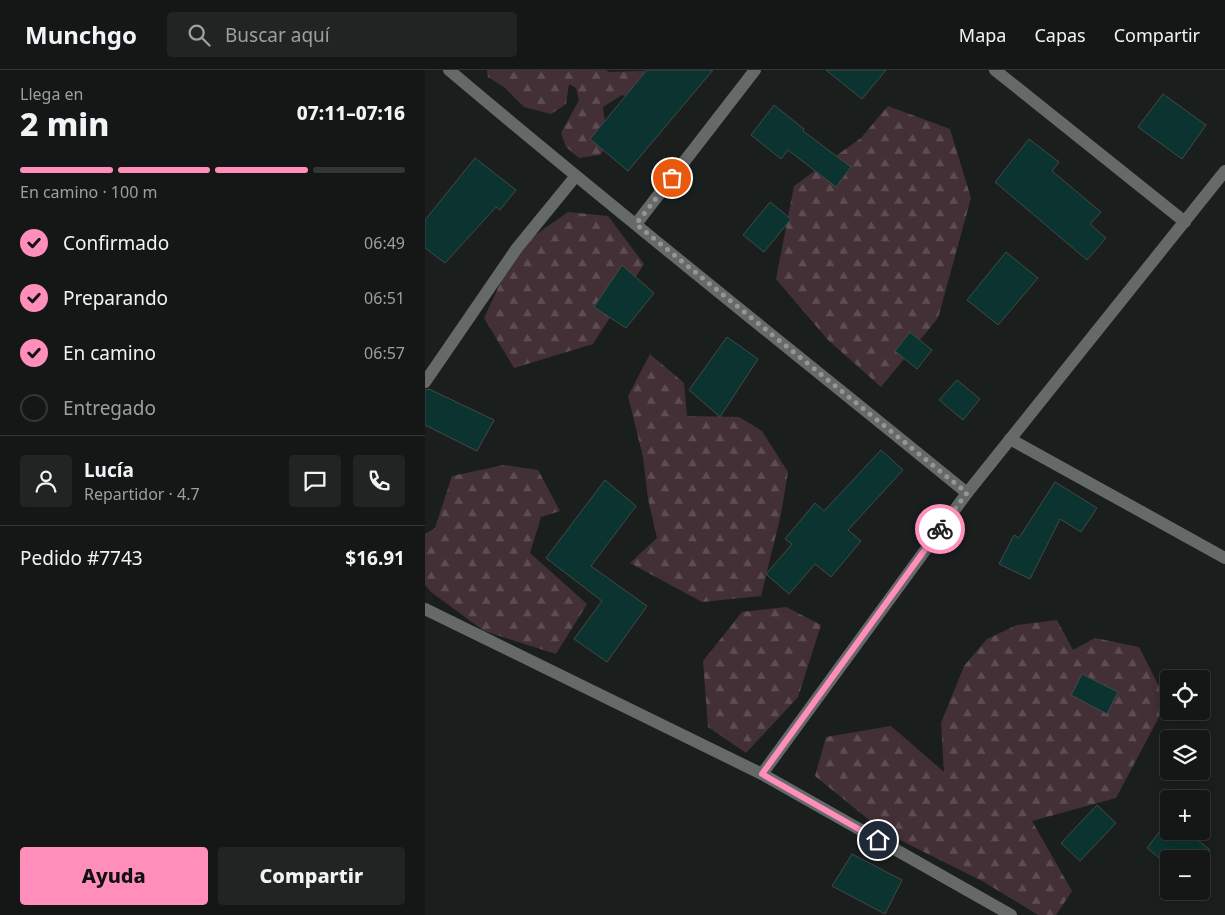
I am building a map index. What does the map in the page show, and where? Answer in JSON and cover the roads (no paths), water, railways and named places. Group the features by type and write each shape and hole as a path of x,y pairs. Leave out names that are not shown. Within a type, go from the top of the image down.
{"street":[{"path":"449,70 575,176 967,493"},
{"path":"636,224 755,70"},
{"path":"995,70 1185,222"},
{"path":"762,774 967,493 1225,171"},
{"path":"425,382 517,248 575,176"},
{"path":"1010,438 1225,558"},
{"path":"425,609 762,774 1011,915"}]}
